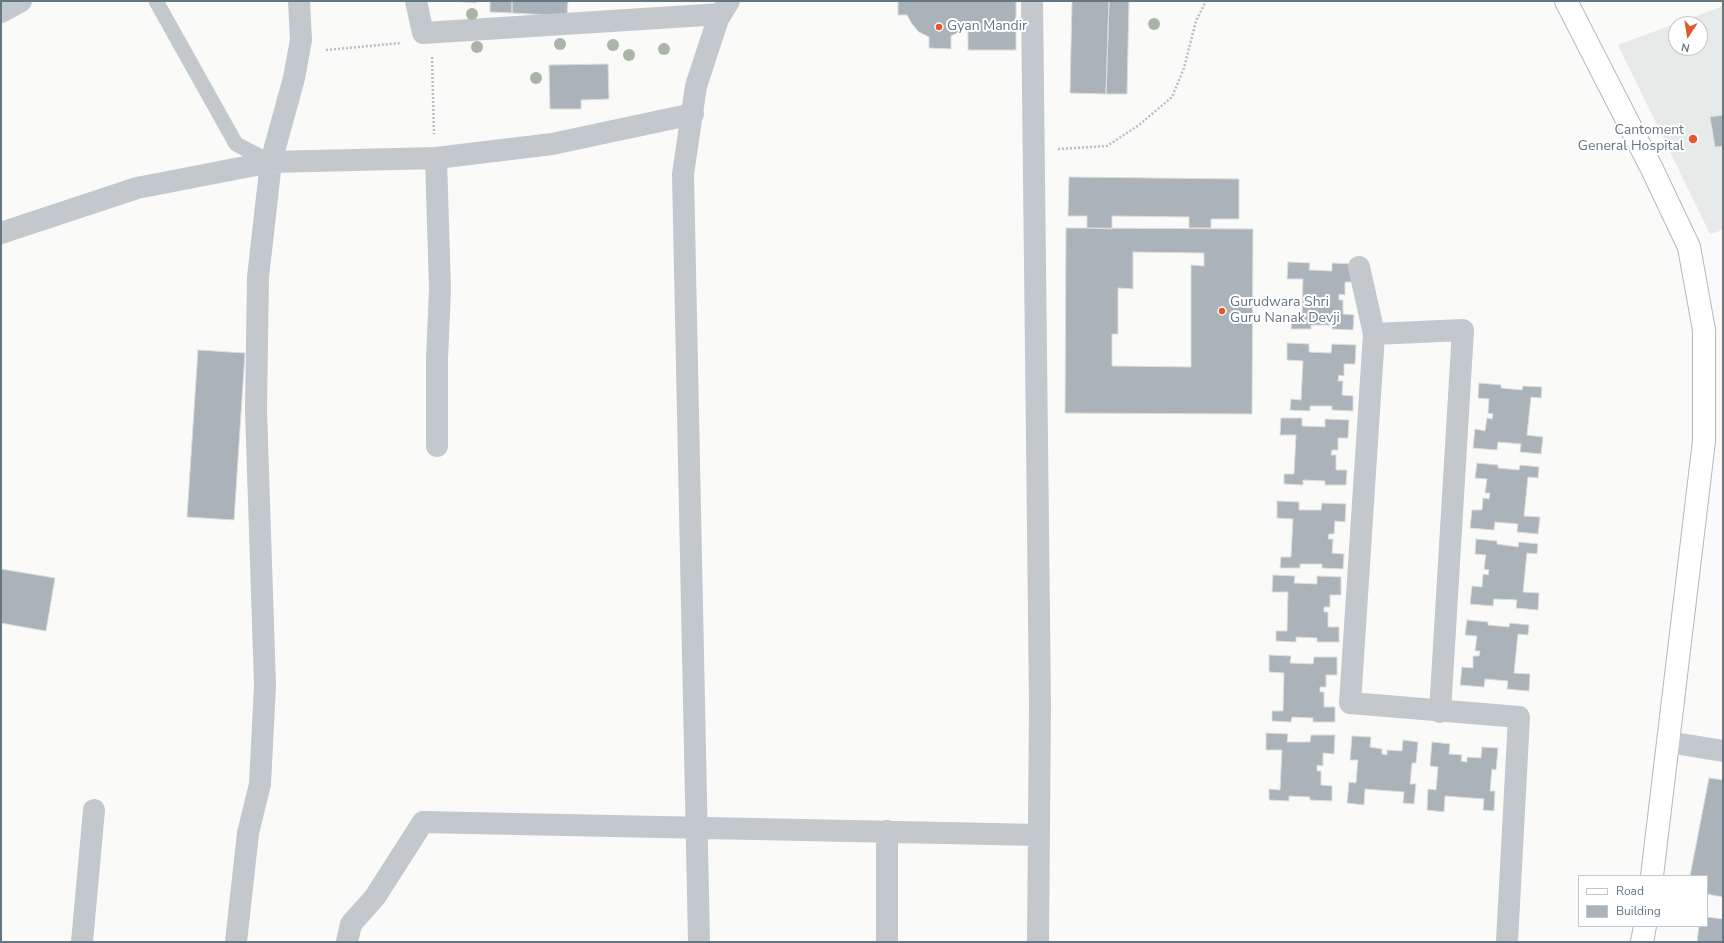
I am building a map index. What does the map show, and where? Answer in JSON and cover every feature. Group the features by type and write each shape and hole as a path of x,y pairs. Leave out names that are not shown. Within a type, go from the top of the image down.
{"street":[{"path":"1,12 21,1"},
{"path":"236,942 248,833 260,784 265,685 256,410 258,276 271,162 294,78 301,40 299,1"},
{"path":"416,1 424,33 432,36 725,8 696,86 683,174 699,942"},
{"path":"1032,1 1040,705 1038,942"},
{"path":"1566,1 1690,247 1704,330 1704,441 1652,875"},
{"path":"1,233 137,188 271,162 435,149 552,144 693,114"},
{"path":"435,149 440,289 437,359 437,446"},
{"path":"1359,267 1374,334 1350,703 1440,712 1519,717 1507,942"},
{"path":"1374,334 1463,330 1440,712"},
{"path":"1668,742 1723,751"},
{"path":"82,942 94,810"},
{"path":"347,942 351,924 375,897 423,822 697,826 1039,835"},
{"path":"887,831 887,942"},
{"path":"1642,942 1645,927"}],"lane":[{"path":"156,1 236,144 271,162"}],"path":[{"path":"1034,150 1077,149 1107,146 1138,125 1172,97 1184,68 1196,21 1206,1"},
{"path":"326,50 432,36 435,149"}],"shaded area":[{"name":"Cantoment General Hospital","path":"1723,6 1723,230 1710,234 1618,45 1668,26 1668,56 1708,56 1708,16 1696,16"}],"building":[{"path":"452,1 476,1 476,3"},
{"path":"490,1 512,1 512,13 490,12"},
{"path":"512,1 568,1 567,16 512,13"},
{"name":"Gyan Mandir","path":"898,1 1016,1 1016,50 968,50 968,22 961,31 951,36 951,49 929,48 929,37 919,32 907,15 898,15"},
{"path":"1072,1 1109,1 1106,94 1070,93"},
{"path":"1109,1 1129,1 1127,94 1106,94"},
{"path":"608,64 609,99 581,100 581,109 550,109 549,65"},
{"path":"1723,115 1723,146 1715,147 1710,117"},
{"path":"1069,177 1239,179 1239,219 1211,219 1211,228 1189,228 1189,217 1112,216 1112,229 1087,228 1087,216 1068,216"},
{"name":"Gurudwara Shri Guru Nanak Devji","path":"1066,228 1253,229 1252,414 1065,413","holes":["1133,252 1204,253 1204,266 1191,265 1191,367 1112,366 1112,334 1118,334 1118,288 1133,289"]},
{"path":"1288,262 1310,263 1309,270 1332,271 1332,263 1356,264 1356,282 1345,282 1345,295 1339,294 1339,300 1343,300 1343,314 1354,315 1353,330 1332,329 1332,325 1311,325 1311,329 1291,329 1292,318 1302,318 1303,279 1287,279"},
{"path":"1287,343 1309,344 1309,352 1331,353 1332,344 1356,345 1355,364 1344,364 1344,376 1339,375 1338,381 1343,381 1342,395 1353,396 1353,411 1332,410 1332,406 1310,406 1310,411 1290,410 1291,399 1301,400 1303,361 1287,360"},
{"path":"198,350 245,353 234,520 187,517"},
{"path":"1479,383 1501,385 1501,388 1522,390 1523,386 1542,387 1541,398 1531,397 1527,435 1543,437 1541,454 1520,452 1521,444 1498,442 1497,450 1473,448 1475,429 1485,431 1487,418 1492,419 1493,414 1488,413 1489,399 1478,398"},
{"path":"1281,418 1302,418 1302,426 1325,427 1325,419 1349,420 1348,438 1338,438 1338,450 1332,450 1331,455 1336,455 1336,470 1347,470 1346,485 1325,485 1325,481 1303,480 1303,485 1284,484 1284,474 1294,474 1296,435 1280,435"},
{"path":"1477,463 1498,465 1498,468 1519,470 1520,465 1539,467 1538,478 1528,477 1524,516 1540,517 1538,534 1517,532 1518,524 1495,522 1494,530 1470,528 1472,510 1482,510 1483,498 1489,499 1490,493 1485,493 1487,479 1475,478"},
{"path":"1277,501 1299,502 1299,510 1321,510 1322,503 1346,504 1345,522 1335,521 1334,534 1329,534 1328,539 1333,539 1332,553 1344,554 1343,569 1322,568 1322,564 1300,564 1300,568 1280,568 1281,557 1291,557 1293,519 1277,518"},
{"path":"1476,539 1497,541 1497,544 1518,547 1519,542 1538,544 1537,554 1527,553 1523,592 1539,593 1538,610 1516,608 1517,600 1494,599 1493,606 1470,604 1472,586 1482,587 1483,574 1488,575 1489,570 1484,569 1486,555 1475,554"},
{"path":"1,569 55,578 46,631 1,623"},
{"path":"1273,575 1295,576 1294,583 1317,584 1317,576 1341,577 1341,595 1330,595 1330,607 1324,607 1324,612 1328,612 1328,627 1339,627 1339,642 1317,642 1317,638 1296,637 1296,642 1276,641 1276,631 1287,631 1288,592 1272,592"},
{"path":"1467,620 1488,622 1488,625 1509,627 1510,623 1529,625 1528,635 1518,634 1514,673 1530,674 1529,691 1507,689 1508,681 1485,679 1484,687 1460,685 1462,667 1473,668 1473,656 1479,656 1480,651 1475,651 1477,636 1465,635"},
{"path":"1269,655 1291,656 1290,663 1313,664 1314,657 1337,657 1337,675 1326,675 1326,687 1320,687 1320,692 1324,692 1324,707 1335,707 1335,722 1313,722 1313,718 1292,717 1291,722 1272,721 1272,711 1283,711 1284,673 1269,672"},
{"path":"1266,733 1288,734 1287,742 1310,742 1311,735 1335,735 1334,754 1323,753 1323,766 1317,765 1317,771 1321,771 1321,785 1332,786 1332,801 1310,800 1310,797 1289,796 1289,801 1269,800 1269,789 1280,790 1282,750 1266,750"},
{"path":"1352,736 1371,737 1370,747 1382,749 1382,754 1387,755 1387,750 1402,751 1403,740 1418,742 1416,763 1412,763 1410,784 1416,784 1414,804 1403,803 1404,792 1365,789 1364,805 1347,803 1349,782 1356,783 1358,760 1350,760"},
{"path":"1432,742 1450,744 1449,754 1462,755 1461,761 1467,762 1467,757 1481,758 1482,747 1498,748 1496,770 1492,769 1490,791 1495,791 1494,811 1483,810 1484,799 1445,796 1444,812 1427,810 1428,789 1436,790 1438,767 1430,766"},
{"path":"1709,778 1723,780 1723,897 1708,894 1708,875 1690,875"},
{"path":"1708,917 1723,919 1723,942 1697,942 1699,927 1708,927"}],"place":[{"name":"Gyan Mandir","path":"939,27"},
{"name":"Cantoment General Hospital","path":"1693,139"},
{"name":"Gurudwara Shri Guru Nanak Devji","path":"1222,311"}]}
